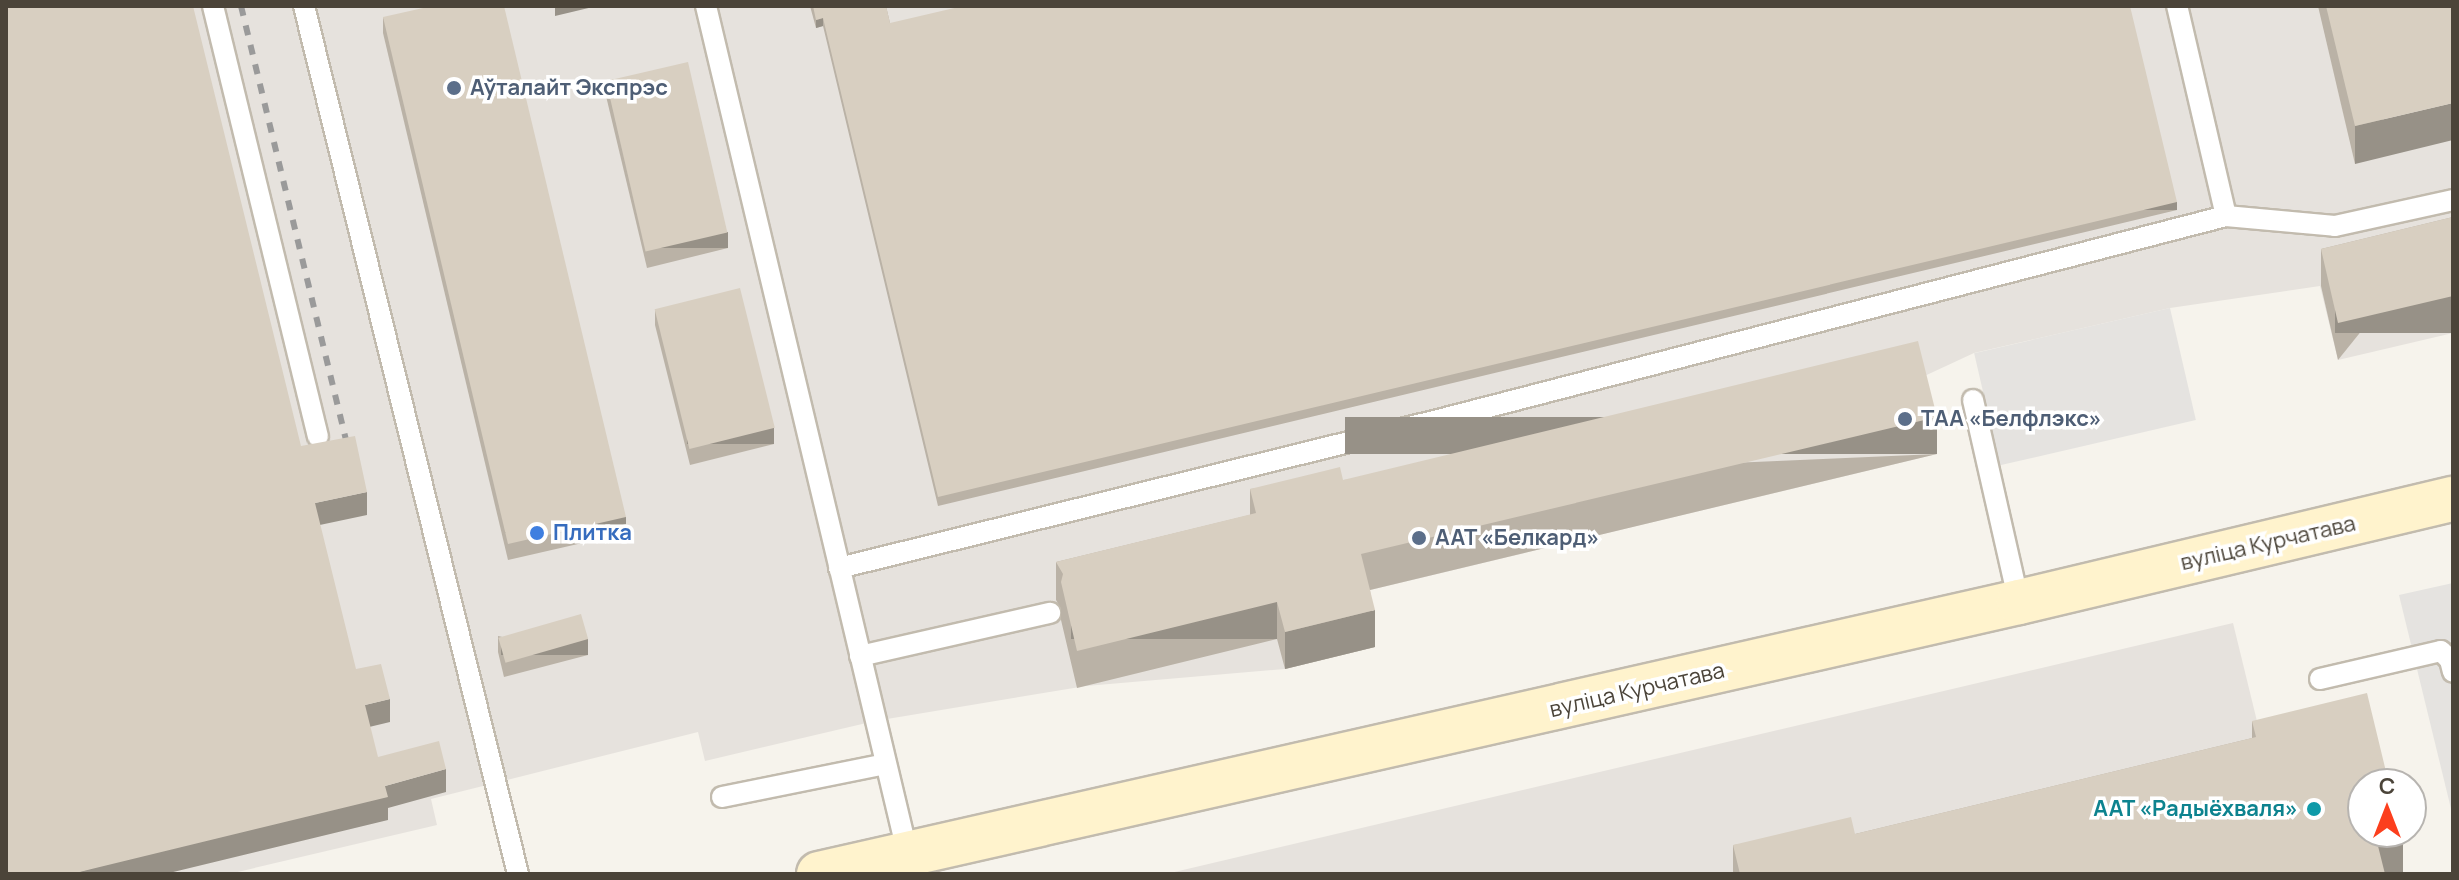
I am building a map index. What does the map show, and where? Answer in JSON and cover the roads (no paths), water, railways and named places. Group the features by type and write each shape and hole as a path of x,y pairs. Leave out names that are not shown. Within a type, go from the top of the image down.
{"main road":[{"name":"вуліца Курчатава","path":"819,874 2019,602 2453,499"}],"lane":[{"path":"213,6 318,436"},
{"path":"304,6 518,874"},
{"path":"706,6 908,855"},
{"path":"2177,6 2226,216"},
{"path":"839,568 1442,419 2226,216 2335,226 2453,200"},
{"path":"1973,400 2019,602"},
{"path":"860,656 1050,613"},
{"path":"2320,679 2441,651 2450,660 2453,672"},
{"path":"722,797 886,764"}],"railway":[{"path":"241,6 349,454"}],"place":[{"name":"Аўталайт Экспрэс","path":"454,88"},
{"name":"ТАА «Белфлэкс»","path":"1905,419"},
{"name":"Плитка","path":"537,533"},
{"name":"ААТ «Белкард»","path":"1419,538"},
{"name":"ААТ «Радыёхваля»","path":"2314,809"}]}
